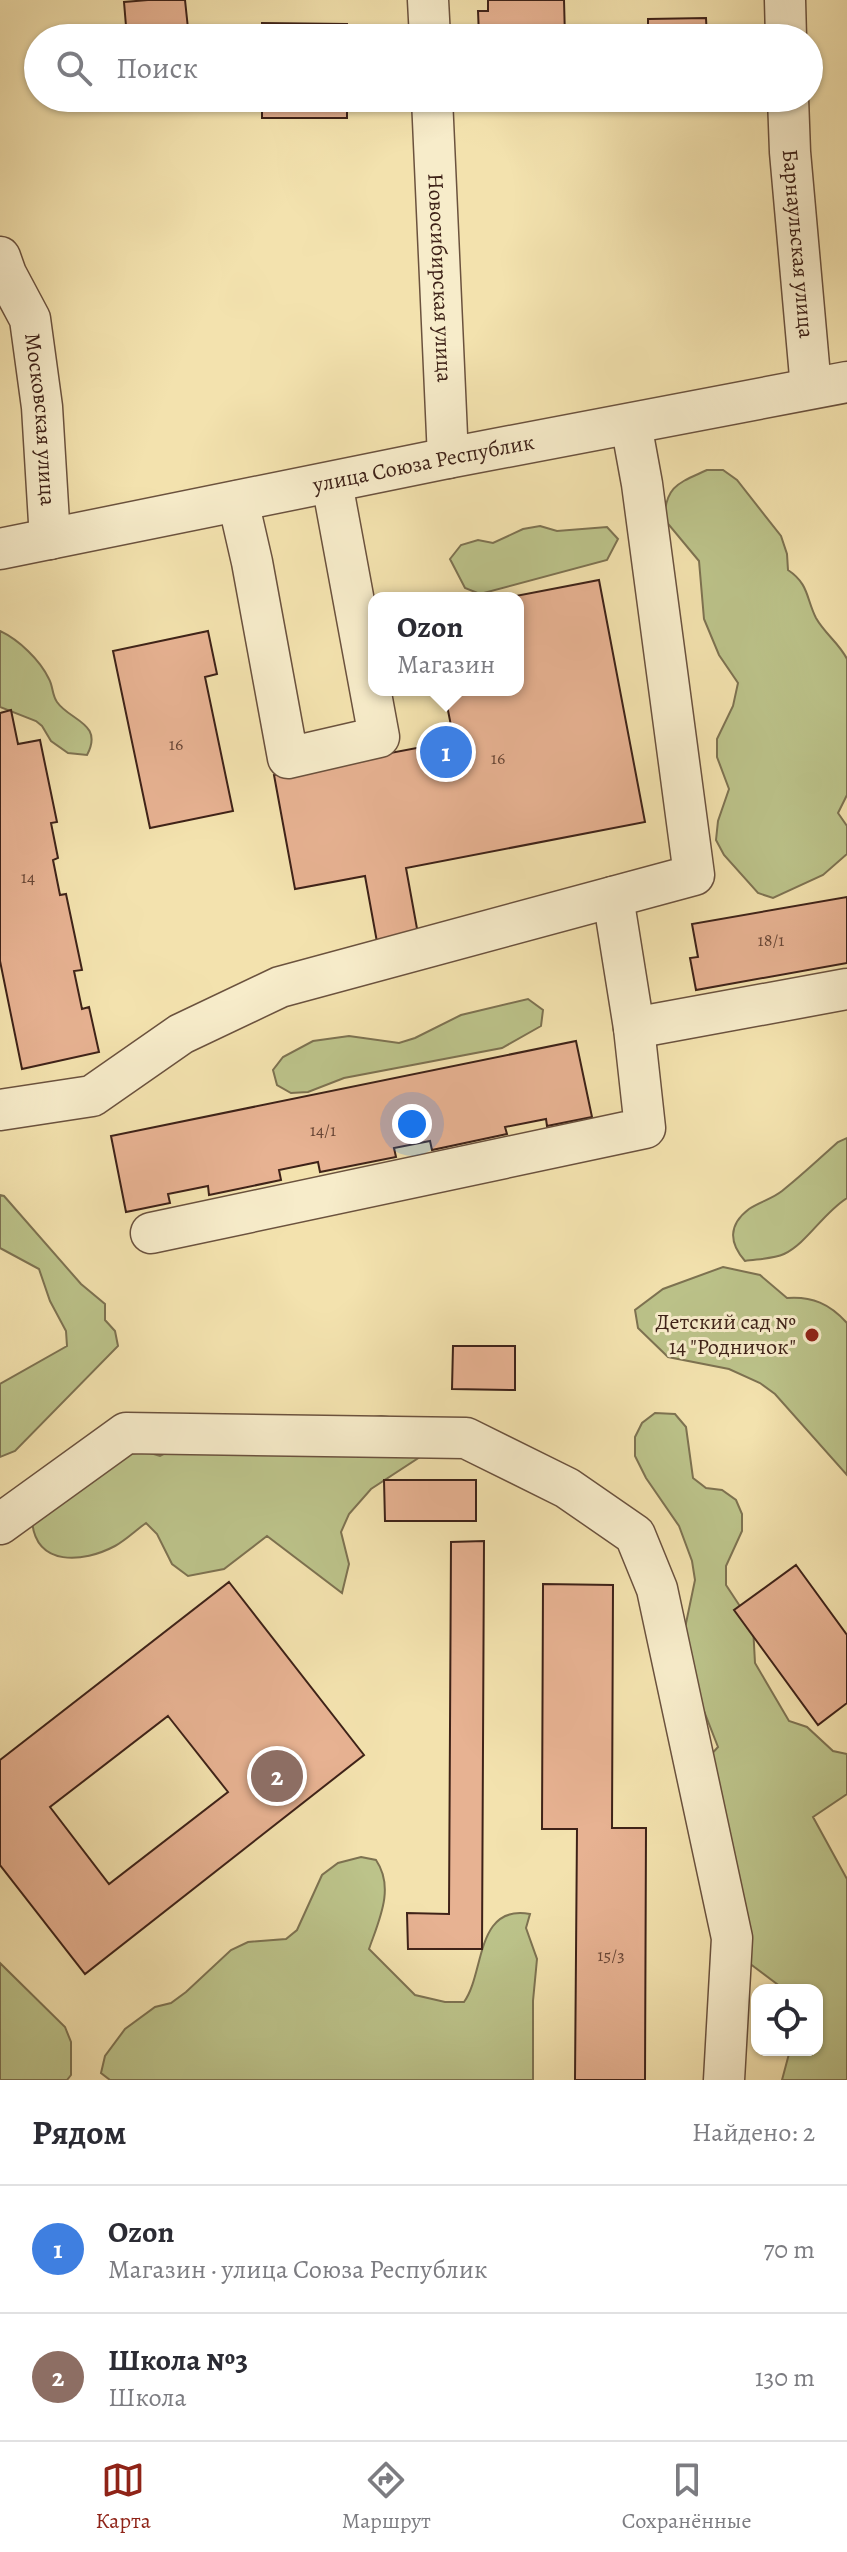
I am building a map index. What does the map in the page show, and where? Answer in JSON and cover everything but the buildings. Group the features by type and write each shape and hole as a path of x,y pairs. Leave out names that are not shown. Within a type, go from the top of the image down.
{"street":[{"path":"428,0 429,24"},
{"path":"785,0 786,24"},
{"name":"Новосибирская улица","path":"433,112 448,458"},
{"name":"Барнаульская улица","path":"789,112 791,168 829,385"},
{"name":"Московская улица","path":"0,257 30,319 42,407 50,539"},
{"name":"улица Союза Республик","path":"0,549 829,385"},
{"path":"0,1110 92,1096 181,1034 280,987 694,875 642,484 631,424"},
{"path":"332,483 368,678"},
{"path":"238,501 288,758 379,737 371,696"},
{"path":"151,1233 645,1128 634,1028 613,897"},
{"path":"634,1028 847,989"},
{"path":"0,1524 126,1433 466,1438 567,1488 635,1535 657,1589 732,1938 724,2080"}],"green space":[{"path":"707,470 723,470 737,480 781,536 788,570 800,581 816,618 847,659 847,795 838,813 847,826 847,854 823,875 773,898 758,893 724,855 716,840 718,821 729,789 717,757 717,739 733,706 738,683 719,655 704,619 699,561 664,519 671,492 689,478"},
{"path":"540,526 557,531 607,527 618,539 607,560 487,592 465,588 450,559 461,545 478,540 493,543 523,529"},
{"path":"0,631 35,658 49,679 57,702 88,729 91,744 87,755 68,753 51,741 36,721 0,707"},
{"path":"528,999 543,1010 541,1026 502,1048 344,1078 308,1092 291,1093 277,1085 273,1070 283,1057 313,1041 349,1036 399,1043 461,1015"},
{"path":"847,1138 847,1198 784,1254 745,1261 734,1241 737,1221 753,1207 782,1191 838,1142"},
{"path":"0,1195 81,1284 105,1304 105,1320 115,1331 118,1346 15,1451 0,1457 0,1384 67,1346 66,1331 50,1301 39,1269 0,1248"},
{"path":"723,1267 760,1275 787,1298 805,1298 820,1303 847,1323 847,1475 775,1394 760,1383 729,1369 668,1357 638,1328 635,1310 663,1289"},
{"path":"655,1413 675,1414 686,1427 693,1478 706,1488 722,1490 736,1500 742,1514 742,1531 726,1566 726,1585 753,1626 755,1663 789,1721 807,1727 833,1751 847,1754 847,1794 813,1817 847,1879 847,2080 782,2080 788,2056 823,2056 823,1984 777,1984 741,1957 697,1770 718,1747 686,1665 685,1628 695,1580 692,1561 679,1526 635,1456 635,1437 642,1423"},
{"path":"381,1416 397,1418 429,1451 371,1489 349,1514 341,1532 349,1564 342,1593 267,1536 224,1569 188,1576 172,1564 157,1534 146,1523 115,1546 76,1558 52,1554 42,1547 35,1536 32,1521 129,1454 147,1452 160,1456 187,1442"},
{"path":"361,1857 376,1860 382,1871 385,1893 369,1949 415,1995 445,2002 464,2002 490,1930 499,1919 512,1914 530,1914 526,1928 537,1959 533,2001 533,2080 110,2080 101,2073 105,2056 125,2029 155,2007 171,2003 186,1992 231,1950 248,1942 286,1939 297,1930 322,1875 338,1863"},
{"path":"0,1963 65,2027 71,2042 71,2075 67,2080 0,2080"}],"place":[{"name":"Ozon","path":"446,752"},
{"name":"Детский сад № 14 \"Родничок\"","path":"812,1335"},
{"name":"Школа №3","path":"277,1776"}]}
